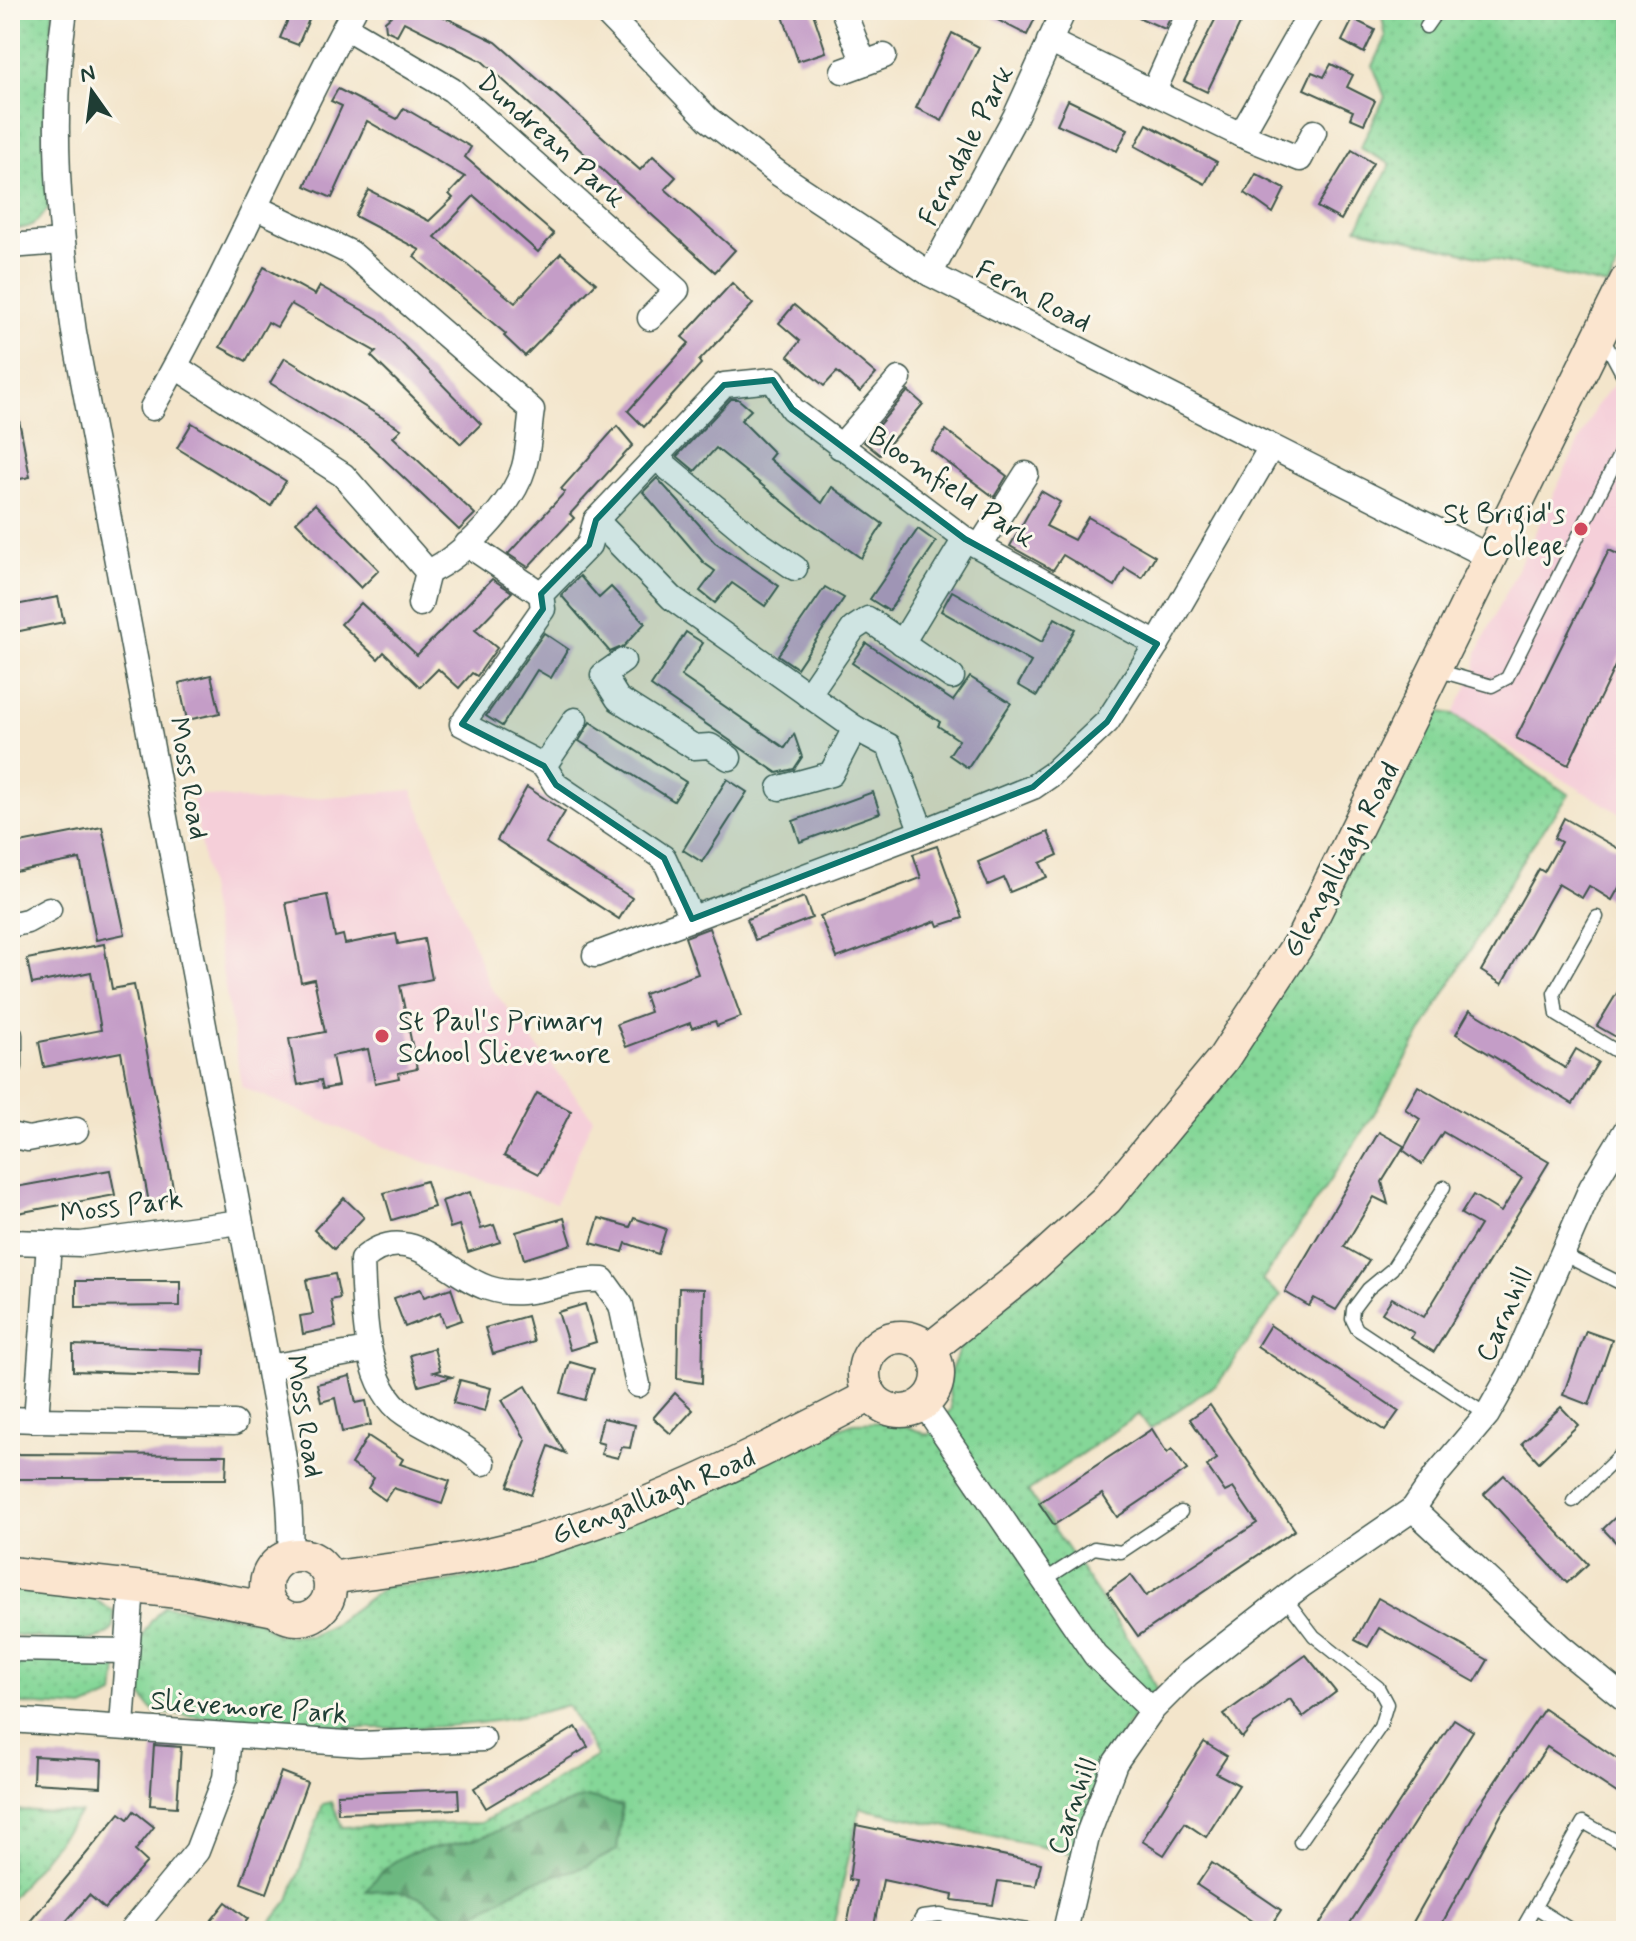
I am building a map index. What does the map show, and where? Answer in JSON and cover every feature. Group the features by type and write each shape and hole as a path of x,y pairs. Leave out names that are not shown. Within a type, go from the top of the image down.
{"main road":[{"name":"Glengalliagh Road","path":"930,1349 1029,1270 1106,1200 1223,1059 1303,937 1626,281"},
{"path":"903,1336 913,1338 930,1349 939,1372 937,1385 924,1404 900,1411 879,1404 871,1395 863,1373 872,1350 881,1342 903,1336"},
{"name":"Glengalliagh Road","path":"330,1578 503,1551 600,1522 718,1474 871,1395"},
{"path":"10,1573 187,1593 275,1610 294,1619 314,1615 328,1599 330,1578 319,1561 310,1556 281,1561 187,1593"},
{"path":"275,1610 266,1591 281,1561"}],"street":[{"name":"Moss Road","path":"65,10 57,96 62,242 74,332 159,769 287,1478 292,1521 281,1561"},
{"name":"Fern Road","path":"603,10 708,119 779,174 930,274 1270,449 1490,557"},
{"path":"843,10 864,63"},
{"name":"Ferndale Park","path":"930,274 1015,117 1064,10"},
{"path":"1154,91 1190,10"},
{"path":"1241,135 1312,10"},
{"name":"Dundrean Park","path":"152,408 257,208 316,79 349,18 452,90 677,290 650,318"},
{"path":"1049,41 1241,135 1300,159 1314,132"},
{"path":"257,208 351,253 532,410 524,468 500,510 449,563 428,572"},
{"path":"10,246 62,242"},
{"path":"176,367 343,475 428,572"},
{"path":"840,447 899,379"},
{"name":"Bloomfield Park","path":"655,457 724,385 773,380 792,409 972,542 1157,644"},
{"path":"595,955 922,832 1033,787 1052,774 1107,722 1157,644 1270,449"},
{"path":"541,594 589,545 601,524 655,457 757,542 795,568"},
{"path":"902,643 972,542 1026,474"},
{"path":"601,524 672,598 855,728 889,746 922,832"},
{"path":"467,544 541,594 543,609 462,724 544,766 556,785 664,858 692,919"},
{"path":"420,604 428,572"},
{"path":"808,695 853,629 868,619 952,677"},
{"path":"623,661 603,675 618,699 694,747 710,746 729,758"},
{"path":"544,766 575,720"},
{"path":"780,788 831,774 855,728"},
{"path":"10,925 27,921 49,909"},
{"path":"10,1035 10,1066"},
{"path":"10,1135 28,1139 76,1130"},
{"name":"Carnhill","path":"1065,1931 1087,1837 1115,1763 1152,1710 1188,1674 1285,1598 1413,1509 1437,1474 1487,1415 1509,1376 1591,1188 1626,1130"},
{"name":"Moss Park","path":"10,1242 81,1244 240,1222"},
{"path":"36,1420 49,1244"},
{"path":"483,1463 467,1447 402,1412 384,1394 368,1350 362,1260 374,1249 417,1247 467,1279 513,1295 587,1279 603,1280 621,1305 638,1385"},
{"path":"268,1367 368,1350"},
{"path":"924,1404 1095,1655 1152,1710"},
{"path":"10,1419 234,1423"},
{"path":"1413,1509 1560,1646 1626,1700"},
{"path":"122,1726 132,1587"},
{"name":"Slievemore Park","path":"10,1649 127,1651"},
{"name":"Slievemore Park","path":"10,1720 360,1744 483,1739"},
{"path":"131,1931 197,1851 225,1778 229,1737"}],"lane":[{"path":"1426,27 1438,10"},
{"path":"1600,333 1626,381"},
{"path":"1436,670 1492,686 1507,678 1626,441"},
{"path":"1597,917 1554,993 1557,1015 1626,1057"},
{"path":"1444,1187 1392,1269 1368,1289 1353,1309 1352,1319 1357,1329 1487,1415"},
{"path":"1562,1254 1626,1286"},
{"path":"1573,1501 1621,1454 1626,1444"},
{"path":"1043,1581 1094,1548 1121,1552 1181,1512"},
{"path":"1285,1598 1314,1636 1378,1687 1387,1704 1380,1727 1300,1842"},
{"path":"1521,1931 1583,1822 1626,1846"},
{"path":"1535,1907 1573,1931"},
{"path":"914,1931 922,1917 940,1915 1033,1931"}],"highlighted area":[{"path":"773,380 792,409 965,539 1157,644 1107,722 1033,787 692,919 664,858 556,785 544,766 462,724 543,609 541,594 589,545 596,520 724,385"}],"shaded area":[{"name":"St Brigid's College","path":"1626,371 1626,817 1453,714 1475,672 1477,653 1597,404"},
{"name":"St Paul's Primary School Slievemore","path":"412,790 490,986 593,1118 556,1203 403,1155 242,1087 192,794 264,802"}],"green space":[{"path":"10,10 53,10 45,146 48,209 36,222 23,228 10,227"},
{"path":"1373,10 1626,10 1626,248 1608,286 1357,228 1391,164 1360,148 1385,97 1373,66 1386,38 1382,16"},
{"path":"1435,711 1453,714 1569,795 1528,851 1371,1119 1262,1281 1281,1295 1219,1382 1150,1429 1139,1414 1028,1491 1144,1662 1156,1689 1126,1727 1104,1766 1074,1854 860,1808 832,1931 264,1931 289,1900 323,1804 332,1802 342,1827 481,1823 597,1756 567,1705 518,1717 416,1728 310,1726 156,1713 143,1697 138,1664 145,1631 164,1606 257,1620 277,1635 311,1636 330,1627 386,1586 444,1583 503,1569 535,1552 853,1423 895,1422 929,1435 951,1409 948,1378 961,1345 1068,1249 1303,955"},
{"path":"10,1585 90,1596 114,1612 113,1629 103,1636 78,1641 10,1634"},
{"path":"10,1660 107,1662 117,1668 114,1695 83,1708 10,1703"},
{"path":"587,1797 622,1806 617,1850 584,1867 529,1883 455,1925 435,1907 415,1896 394,1891 366,1891 379,1875 403,1856 491,1834"},
{"path":"13,1810 80,1813 10,1900 10,1815"}],"building":[{"path":"292,10 313,10 298,45 280,38"},
{"path":"379,10 430,10 496,42 640,170 653,156 676,177 665,189 735,250 715,272 482,61 404,22 397,35 386,30 385,21 391,16"},
{"path":"781,10 812,10 826,52 798,61"},
{"path":"978,10 1039,10 1027,35"},
{"path":"1122,10 1174,10 1165,29"},
{"path":"1220,10 1242,20 1207,92 1184,81"},
{"path":"1353,19 1375,30 1364,53 1342,41"},
{"path":"952,33 979,47 942,121 916,108"},
{"path":"1331,64 1353,75 1347,87 1375,101 1364,124 1350,118 1353,111 1304,89 1312,72 1324,77"},
{"path":"338,89 397,119 404,108 471,147 465,157 554,234 538,252 474,196 435,237 515,303 561,253 596,283 525,356 504,336 506,334 414,257 420,250 355,216 369,190 429,221 453,198 449,194 465,177 367,121 332,198 305,186 342,106 331,101"},
{"path":"1068,100 1128,129 1117,151 1057,124"},
{"path":"1147,124 1217,162 1205,184 1135,146"},
{"path":"1352,150 1373,163 1341,220 1317,207"},
{"path":"1256,174 1285,189 1273,213 1245,193"},
{"path":"264,267 315,295 320,286 378,319 481,424 461,444 371,356 376,352 291,304 277,327 268,322 246,361 220,347"},
{"path":"732,283 753,304 699,361 701,364 644,427 628,411 689,343 682,337"},
{"path":"794,305 876,374 860,392 837,372 824,386 788,356 800,341 779,323"},
{"path":"285,358 401,429 393,437 475,514 459,530 365,441 270,383"},
{"path":"908,391 923,404 880,455 864,442"},
{"path":"731,399 738,399 751,410 741,420 774,453 769,459 822,503 832,487 883,524 861,558 798,514 716,448 695,471 677,456"},
{"path":"18,415 30,477 10,481 10,416"},
{"path":"192,423 286,481 271,506 177,448"},
{"path":"617,426 633,445 570,514 574,518 528,567 508,554 565,492 561,489"},
{"path":"946,430 1007,476 994,497 931,450"},
{"path":"657,478 715,542 779,586 765,606 732,583 715,603 700,591 715,571 704,563 643,492"},
{"path":"1041,491 1060,502 1046,526 1074,540 1088,517 1155,556 1142,578 1125,568 1115,586 1063,555 1053,570 1010,546"},
{"path":"315,504 379,570 361,588 296,522"},
{"path":"918,529 936,542 889,611 870,599"},
{"path":"1609,550 1626,558 1626,643 1568,765 1516,738"},
{"path":"580,576 599,598 611,587 645,623 624,646 610,652 561,595"},
{"path":"492,579 512,592 475,630 497,648 477,676 472,673 459,688 438,669 420,687 384,652 378,659 341,624 361,603 417,655"},
{"path":"825,587 844,598 797,668 778,655"},
{"path":"952,591 1042,642 1055,618 1075,629 1037,696 1018,685 1031,662 941,611"},
{"path":"58,597 64,622 10,633 10,606"},
{"path":"686,632 703,643 681,676 785,748 794,734 802,757 794,769 777,773 651,686"},
{"path":"544,633 568,649 551,678 537,670 502,726 486,716"},
{"path":"866,643 953,701 970,677 1011,703 968,768 949,755 959,740 938,726 940,722 852,663"},
{"path":"211,675 220,713 187,720 179,683"},
{"path":"590,722 686,782 674,801 579,741"},
{"path":"727,779 747,792 702,862 683,850"},
{"path":"527,787 565,812 546,843 632,898 619,919 497,840"},
{"path":"873,792 880,813 800,842 793,821"},
{"path":"1564,818 1626,853 1626,875 1612,900 1589,886 1582,898 1558,884 1502,984 1481,971 1539,869 1544,872 1561,842 1554,838"},
{"path":"102,827 125,934 96,940 80,859 10,873 10,845"},
{"path":"1048,832 1058,855 1040,863 1047,877 1010,892 1004,878 988,885 978,862"},
{"path":"937,846 963,918 938,926 936,921 837,958 820,916 921,878 913,854"},
{"path":"327,895 335,937 343,935 345,944 396,934 398,944 424,939 432,979 400,986 417,1069 398,1073 399,1078 375,1083 368,1049 332,1056 338,1086 323,1089 321,1080 298,1085 289,1039 325,1032 314,979 301,982 286,903"},
{"path":"804,897 812,918 755,940 747,919"},
{"path":"709,928 741,1017 717,1026 715,1021 692,1028 690,1023 626,1047 617,1024 650,1012 644,994 698,974 685,937"},
{"path":"104,944 112,989 134,985 175,1198 149,1203 121,1052 44,1067 39,1042 101,1030 91,972 32,984 27,959"},
{"path":"1626,978 1626,1026 1618,1038 1597,1026"},
{"path":"1470,1010 1565,1068 1576,1049 1598,1062 1573,1104 1456,1034"},
{"path":"1418,1086 1549,1162 1434,1352 1411,1338 1414,1333 1382,1313 1392,1298 1424,1317 1480,1225 1461,1214 1473,1195 1501,1212 1522,1178 1443,1132 1422,1164 1403,1150 1420,1119 1405,1109"},
{"path":"537,1093 571,1111 539,1174 504,1156"},
{"path":"1379,1132 1404,1146 1382,1182 1388,1204 1374,1197 1344,1247 1369,1261 1336,1310 1314,1298 1309,1306 1285,1292"},
{"path":"110,1170 115,1195 12,1214 10,1188"},
{"path":"426,1181 434,1207 392,1220 384,1193"},
{"path":"470,1192 481,1229 494,1225 500,1242 468,1252 459,1225 450,1228 442,1201"},
{"path":"344,1198 364,1217 334,1249 314,1230"},
{"path":"564,1218 572,1244 524,1259 516,1232"},
{"path":"599,1218 630,1227 634,1218 666,1229 658,1254 626,1243 623,1252 591,1243"},
{"path":"335,1274 340,1298 331,1300 336,1327 303,1334 300,1316 313,1314 306,1280"},
{"path":"76,1281 180,1281 180,1306 76,1307"},
{"path":"451,1288 462,1320 445,1326 440,1313 405,1327 394,1298 421,1289 424,1297"},
{"path":"679,1288 704,1289 702,1383 677,1379"},
{"path":"585,1304 596,1342 570,1350 558,1312"},
{"path":"527,1316 534,1342 493,1354 485,1328"},
{"path":"1270,1325 1399,1411 1385,1431 1257,1346"},
{"path":"1586,1331 1612,1340 1589,1405 1563,1395"},
{"path":"73,1345 204,1350 203,1375 73,1371"},
{"path":"434,1348 440,1370 434,1372 452,1377 419,1386 410,1355"},
{"path":"570,1362 594,1369 585,1400 561,1393"},
{"path":"350,1376 356,1403 366,1401 371,1425 342,1432 335,1398 321,1402 317,1384"},
{"path":"460,1380 491,1388 485,1411 453,1403"},
{"path":"526,1386 565,1453 549,1446 531,1495 508,1486 526,1440 502,1400"},
{"path":"675,1393 693,1410 671,1434 653,1418"},
{"path":"1210,1405 1295,1530 1138,1636 1107,1592 1131,1575 1146,1596 1257,1523 1233,1488 1225,1492 1207,1466 1217,1459 1190,1419"},
{"path":"1561,1407 1578,1425 1539,1462 1522,1443"},
{"path":"603,1418 635,1425 630,1448 622,1447 618,1458 601,1454 604,1444 597,1442"},
{"path":"1152,1429 1167,1453 1172,1449 1187,1470 1117,1517 1102,1494 1054,1525 1039,1503"},
{"path":"368,1436 403,1459 400,1464 450,1481 442,1504 393,1488 385,1500 368,1488 374,1478 351,1464"},
{"path":"10,1454 227,1455 226,1479 10,1479"},
{"path":"1504,1475 1588,1564 1567,1583 1484,1494"},
{"path":"1626,1507 1626,1553 1603,1529"},
{"path":"1378,1598 1488,1660 1475,1682 1379,1628 1368,1647 1355,1640"},
{"path":"1306,1655 1336,1692 1303,1717 1290,1699 1254,1724 1242,1738 1224,1714"},
{"path":"1544,1709 1626,1765 1626,1799 1547,1747 1501,1815 1438,1931 1408,1931 1478,1807"},
{"path":"1454,1719 1473,1731 1345,1931 1315,1931"},
{"path":"576,1727 588,1747 486,1808 474,1788"},
{"path":"1204,1742 1227,1756 1216,1773 1239,1785 1206,1837 1185,1823 1164,1855 1142,1841"},
{"path":"154,1745 181,1747 177,1807 150,1805"},
{"path":"34,1756 102,1760 101,1787 33,1783"},
{"path":"281,1772 307,1782 267,1893 241,1883"},
{"path":"458,1789 459,1809 338,1813 337,1794"},
{"path":"134,1811 154,1827 135,1851 147,1862 105,1909 89,1895 58,1931 22,1931 120,1813 128,1819"},
{"path":"856,1825 1041,1863 1036,1886 998,1881 993,1905 952,1900 953,1895 883,1880 873,1931 846,1931 856,1881 849,1880"},
{"path":"1212,1863 1281,1910 1267,1931 1197,1885"},
{"path":"226,1902 248,1919 238,1931 203,1931"}],"place":[{"name":"St Brigid's College","path":"1581,529"},
{"name":"St Paul's Primary School Slievemore","path":"382,1036"}]}
